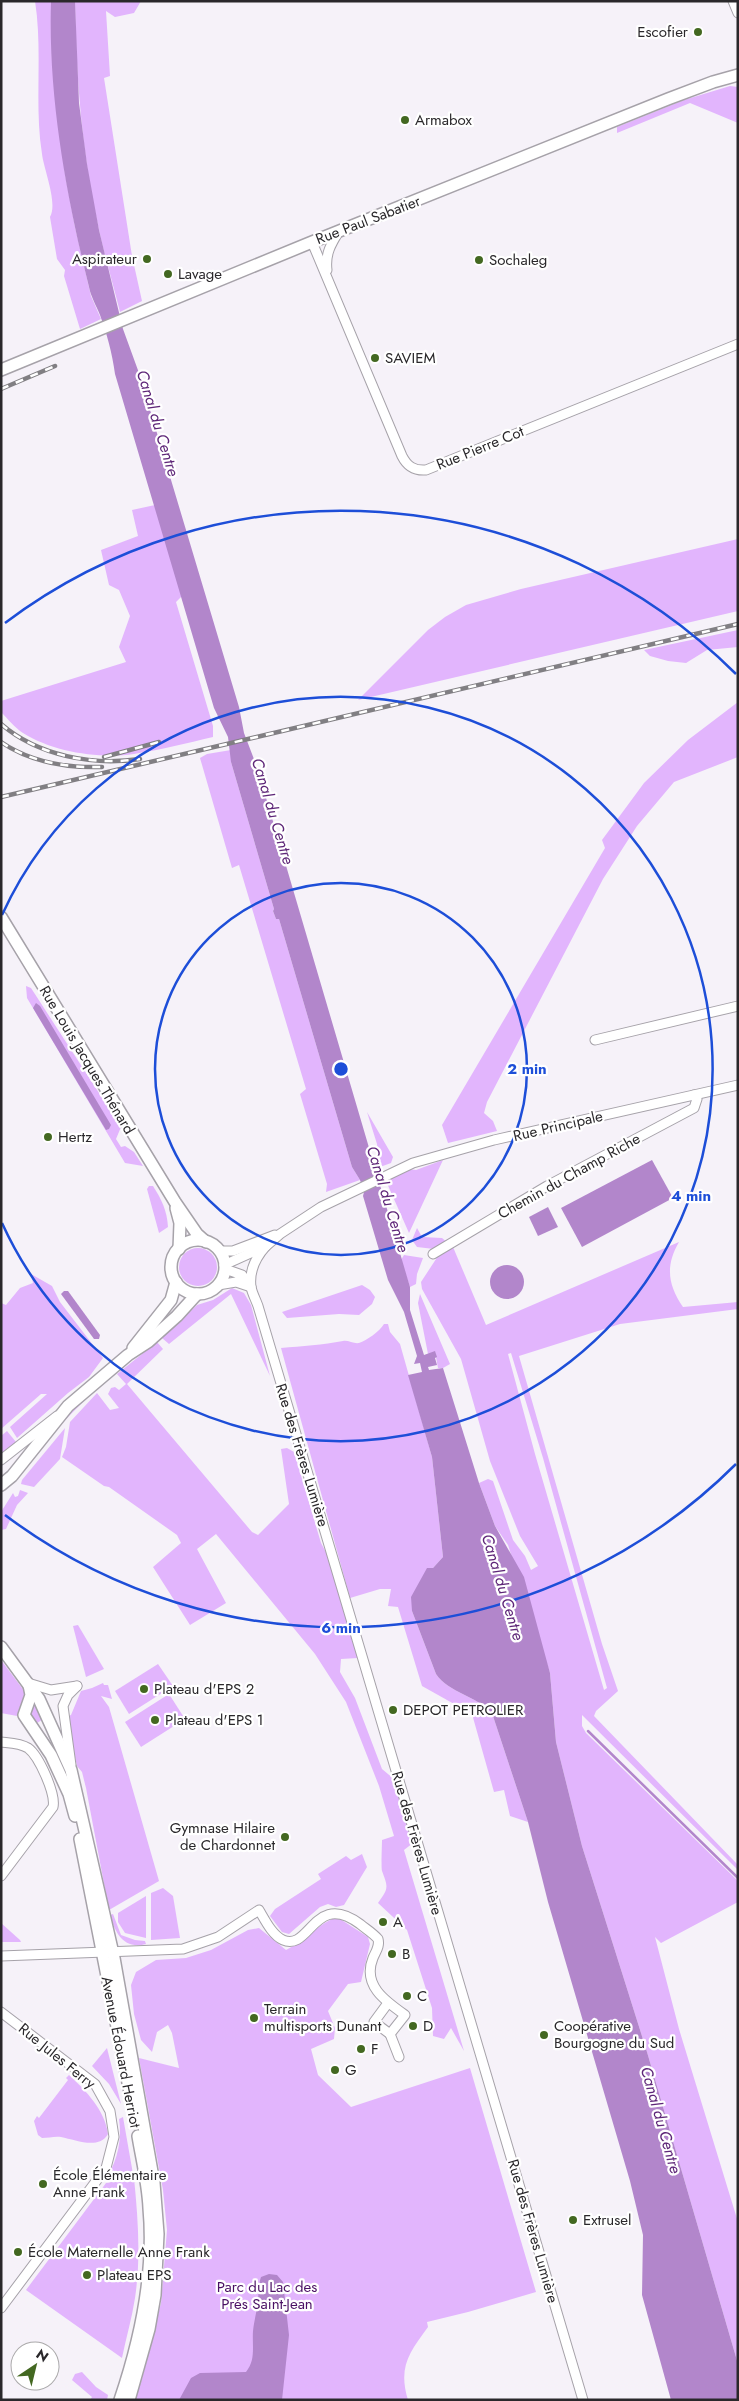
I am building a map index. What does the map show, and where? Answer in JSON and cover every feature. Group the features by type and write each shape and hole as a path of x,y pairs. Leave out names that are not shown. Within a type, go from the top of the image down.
{"main road":[{"name":"Rue Paul Sabatier","path":"1,370 339,231 668,99 738,75"},
{"name":"Rue Louis Jacques Thénard","path":"1,917 175,1202 197,1234 206,1242"},
{"name":"Rue Louis Jacques Thénard","path":"175,1202 180,1223 179,1249"},
{"path":"192,1242 206,1242 219,1251 225,1267 218,1285 208,1292 197,1294 185,1290 176,1282 171,1266 179,1249 192,1242"},
{"path":"128,1355 171,1300 176,1282"},
{"path":"1,1495 12,1476 60,1414 128,1355 148,1342 170,1323 197,1294"},
{"path":"1,1485 12,1476"},
{"name":"Avenue Édouard Herriot","path":"1,1647 39,1699 71,1770 106,1953 154,2183 158,2234 157,2272 150,2329 129,2400"},
{"path":"28,1683 31,1695 24,1715 41,1733 48,1734 55,1731"},
{"name":"Avenue Édouard Herriot","path":"24,1715 51,1755 69,1794 106,1953 150,2208 148,2282 134,2354 120,2400"}],"street":[{"path":"733,1 738,13"},
{"name":"Rue Pierre Cot","path":"329,282 326,261 329,247 339,231"},
{"name":"Rue Pierre Cot","path":"312,242 402,456 409,466 420,470 426,470 738,344"},
{"path":"595,1040 738,1006"},
{"name":"Rue Principale","path":"280,1234 321,1207 413,1163 470,1146 738,1085"},
{"name":"Chemin du Champ Riche","path":"433,1254 547,1186 694,1108 697,1099 694,1095"},
{"path":"225,1267 266,1246 280,1234"},
{"path":"219,1251 232,1251 280,1234"},
{"name":"Rue des Frères Lumière","path":"266,1246 257,1256 252,1268 251,1287 583,2400"},
{"path":"225,1267 242,1275 251,1287"},
{"path":"218,1285 236,1282 251,1287"},
{"path":"1,1460 60,1414"},
{"path":"28,1683 51,1690 77,1686 64,1703 71,1770"},
{"path":"55,1731 66,1726"},
{"path":"1,1742 19,1744 33,1752 53,1793 54,1801 53,1807 1,1876"},
{"path":"1,1956 174,1950 193,1946 218,1936 259,1910 278,1936 286,1941 294,1941 327,1914 346,1914 378,1939 378,1948 370,1968 371,1980 380,1996 405,2014 390,2034"},
{"path":"388,2003 374,2022 390,2034 399,2057"},
{"name":"Rue Jules Ferry","path":"1,2012 95,2084 110,2112 114,2137 109,2162 102,2175 1,2308"}],"green space":[{"path":"35,1 51,1 52,62 65,174 91,296 101,319 80,329 64,276 65,270 57,259 50,217 52,195 43,161 40,135 38,39"},
{"path":"75,1 141,1 134,13 115,17 106,11 110,76 104,78 132,256 142,301 120,312 99,230 88,173 81,116"},
{"path":"730,86 738,87 738,123 690,103 617,133 617,127 684,100"},
{"path":"155,505 182,596 176,602 213,726 213,737 154,751 106,756 62,749 35,740 20,731 1,712 1,701 126,662 119,647 130,616 119,590 109,585 101,550 138,536 132,510"},
{"path":"738,539 738,611 358,700 428,630 445,617 466,605 521,589"},
{"path":"738,630 738,647 707,650 686,663 650,656 644,650"},
{"path":"738,702 738,757 674,782 637,826 603,879 487,1102 484,1113 493,1121 497,1131 448,1143 442,1125 605,848 602,840 644,783 688,740"},
{"path":"231,750 231,762 274,909 273,911 276,919 279,919 352,1167 360,1180 326,1192 327,1184 300,1094 306,1089 239,865 232,868 200,758 207,754"},
{"path":"26,986 31,988 121,1127 116,1139 121,1147 125,1146 134,1152 143,1166 125,1163 27,998"},
{"path":"367,1112 393,1157 391,1163 380,1167 377,1144"},
{"path":"443,1160 409,1233 386,1181 408,1169 416,1170"},
{"path":"149,1186 153,1186 156,1191 166,1216 168,1227 159,1233 147,1189"},
{"path":"417,1228 422,1237 442,1238 448,1243 434,1249 417,1247 412,1240"},
{"path":"679,1242 672,1259 670,1275 674,1291 683,1307 738,1302 738,1309 620,1324 519,1356 602,1644 618,1691 596,1711 594,1716 738,1865 738,1870 582,1715 582,1726 586,1733 738,1881 738,1902 661,1943 655,1937 679,2029 738,2222 738,2364 647,2052 582,1846 556,1742 550,1673 508,1545 495,1526 479,1483 488,1479 493,1481 513,1540 525,1556 531,1570 538,1566 520,1536 490,1461 461,1359 422,1289 421,1282 438,1256 453,1247 486,1325","holes":["511,1353 543,1458 607,1688 604,1690 535,1454 508,1354"]},
{"path":"198,1248 211,1254 217,1267 211,1280 198,1286 185,1280 179,1267 185,1254"},
{"path":"404,1255 423,1258 417,1274 416,1284 410,1287 401,1260"},
{"path":"31,1274 52,1286 60,1302 103,1358 89,1377 17,1438 10,1427 47,1394 41,1394 1,1429 1,1303 6,1305 20,1288 33,1283"},
{"path":"362,1285 370,1290 375,1297 372,1304 359,1315 339,1314 287,1318 282,1312"},
{"path":"232,1288 244,1293 251,1305 270,1376 231,1294 169,1344 162,1338 197,1305 213,1300"},
{"path":"420,1294 450,1364 443,1368 438,1368 435,1352 428,1354 418,1303"},
{"path":"384,1324 388,1324 390,1332 400,1344 432,1457 443,1557 433,1568 412,1611 436,1674 448,1686 479,1702 492,1713 528,1822 510,1816 504,1790 494,1792 472,1714 422,1686 398,1607 388,1606 391,1589 380,1589 350,1598 281,1348 345,1341 359,1343 373,1335"},
{"path":"157,1342 163,1349 127,1384 252,1532 258,1535 289,1504 281,1449 287,1448 294,1452 321,1543 329,1558 358,1658 341,1659 340,1672 355,1698 382,1769 394,1779 413,1843 404,1850 464,2051 451,2028 444,2039 433,2036 432,2008 407,1930 378,1903 386,1887 382,1869 382,1840 394,1836 379,1786 346,1702 315,1654 216,1534 197,1549 226,1603 190,1625 153,1567 181,1543 177,1535 109,1487 104,1486 62,1457 66,1447 70,1422 97,1393 110,1410 119,1408 108,1394 111,1388 115,1387 119,1390 126,1384 117,1374"},
{"path":"88,1393 84,1401 63,1422 20,1476 17,1477 49,1434"},
{"path":"65,1428 60,1459 34,1487 21,1484 22,1480"},
{"path":"7,1431 16,1442 1,1455 1,1436"},
{"path":"20,1490 28,1493 17,1505 6,1529 1,1530 1,1512 13,1493 15,1497 18,1496"},
{"path":"78,1625 104,1669 86,1677 73,1626"},
{"path":"1,1660 25,1692 17,1716 1,1713"},
{"name":"Plateau d'EPS 2","path":"158,1664 173,1686 129,1714 115,1691"},
{"path":"103,1683 108,1685 112,1699 101,1696 109,1707 159,1881 109,1910 86,1788 82,1772 77,1766 66,1717 71,1715 81,1691"},
{"name":"Plateau d'EPS 1","path":"169,1694 185,1719 141,1747 125,1722"},
{"path":"35,1698 45,1718 37,1723 28,1716"},
{"path":"362,1854 367,1867 344,1905 336,1907 328,1904 320,1907 289,1934 282,1932 270,1916 275,1909 321,1879 318,1874 346,1856 351,1860"},
{"path":"163,1888 173,1896 180,1938 151,1940 151,1893"},
{"path":"146,1896 146,1938 125,1933 118,1922 118,1913"},
{"path":"113,1914 121,1935 145,1941 146,1944 132,1945 122,1939 112,1922 110,1915"},
{"name":"Parc du Lac des Prés Saint-Jean","path":"337,1917 368,1937 370,1944 361,1982 348,1984 328,2011 335,2028 334,2039 311,2049 318,2075 351,2107 470,2068 536,2292 427,2322 428,2327 415,2345 405,2369 404,2378 408,2400 134,2400 142,2379 161,2303 167,2230 163,2190 139,2058 179,2068 172,2033 168,2025 157,2032 152,2052 141,2040 134,2014 131,1985 136,1972 156,1960 186,1958 211,1950 248,1930 259,1928 286,1950 331,1919"},
{"path":"1,1923 20,1940 21,1942 1,1942"},
{"path":"107,2048 121,2104 109,2084 92,2066"},
{"path":"69,2075 88,2094 103,2117 108,2134 99,2142 87,2143 59,2137 42,2138 38,2135 34,2121 37,2116 39,2118 68,2080 66,2078"},
{"path":"123,2117 133,2174 107,2177 116,2156 119,2141 119,2119"},
{"name":"Plateau EPS","path":"134,2178 138,2223 137,2283 134,2306 122,2358 26,2290 106,2183"},
{"path":"82,2372 96,2387 108,2395 107,2400 90,2400 92,2397 72,2380 75,2374"}],"water":[{"name":"Canal du Centre","path":"51,1 75,1 79,103 87,164 99,230 123,329 139,373 239,707 244,733 257,767 410,1287 410,1310 424,1355 435,1351 437,1365 428,1367 429,1370 443,1368 479,1483 495,1526 524,1577 550,1673 556,1742 582,1846 647,2052 738,2364 738,2400 671,2400 642,2295 643,2235 630,2181 548,1902 528,1822 492,1713 479,1702 448,1686 436,1674 412,1611 411,1597 427,1568 433,1568 443,1557 432,1457 408,1375 422,1372 420,1363 414,1364 417,1356 404,1312 388,1280 363,1196 364,1192 360,1180 352,1167 279,919 276,919 273,911 274,909 231,762 228,737 214,708 115,374 107,336 90,291 73,217 60,145 52,73"},
{"path":"36,1003 40,1006 111,1125 109,1129 106,1130 33,1008"},
{"path":"652,1160 673,1198 582,1247 561,1208"},
{"path":"548,1207 558,1227 538,1236 529,1217"},
{"path":"507,1265 514,1266 519,1270 523,1275 523,1289 519,1294 514,1298 507,1299 500,1298 495,1294 491,1289 490,1282 491,1275 495,1270 500,1266"},
{"path":"64,1291 68,1291 100,1335 99,1339 94,1339 61,1294"},
{"path":"269,2274 277,2275 283,2282 289,2335 282,2400 179,2400 191,2378 200,2373 246,2372 251,2363 253,2353 253,2331 260,2280 261,2277"}],"waterway":[{"path":"588,1731 738,1878"}],"railway":[{"path":"1,389 55,366"},
{"path":"1,797 738,624"},
{"path":"1,724 32,744 67,756 104,761 140,759"},
{"path":"1,742 36,759 62,765 102,767"},
{"path":"104,757 159,742"}],"place":[{"name":"Escofier","path":"698,32"},
{"name":"Armabox","path":"405,120"},
{"name":"Aspirateur","path":"147,259"},
{"name":"Sochaleg","path":"479,260"},
{"name":"Lavage","path":"168,274"},
{"name":"SAVIEM","path":"375,358"},
{"name":"Hertz","path":"48,1137"},
{"name":"Plateau d'EPS 2","path":"144,1689"},
{"name":"DEPOT PETROLIER","path":"393,1710"},
{"name":"Plateau d'EPS 1","path":"155,1720"},
{"name":"Gymnase Hilaire de Chardonnet","path":"285,1837"},
{"name":"A","path":"383,1922"},
{"name":"B","path":"392,1954"},
{"name":"C","path":"407,1996"},
{"name":"Terrain multisports Dunant","path":"254,2018"},
{"name":"D","path":"413,2026"},
{"name":"Coopérative Bourgogne du Sud","path":"544,2035"},
{"name":"F","path":"361,2049"},
{"name":"G","path":"335,2070"},
{"name":"École Élémentaire Anne Frank","path":"43,2184"},
{"name":"Extrusel","path":"573,2220"},
{"name":"École Maternelle Anne Frank","path":"18,2252"},
{"name":"Plateau EPS","path":"87,2275"}]}
